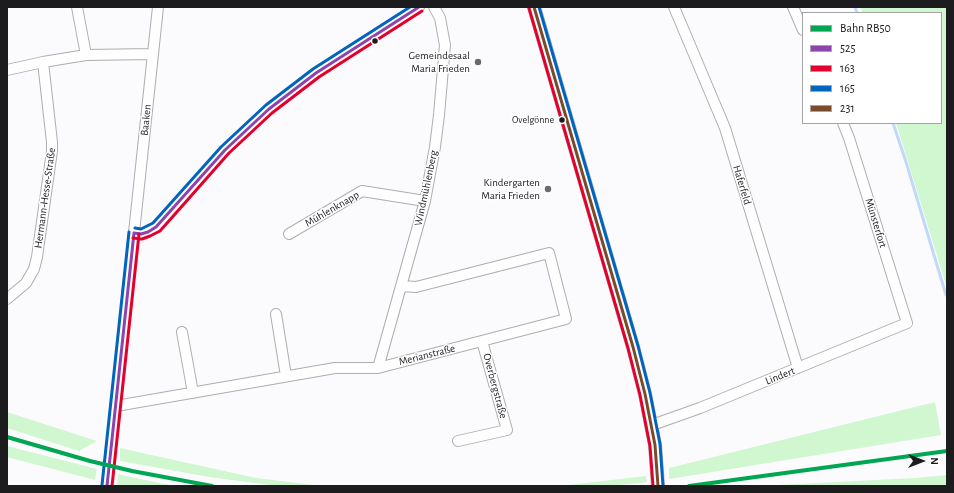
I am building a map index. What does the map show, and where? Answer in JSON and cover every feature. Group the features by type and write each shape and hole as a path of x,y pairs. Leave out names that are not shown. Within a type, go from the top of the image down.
{"main road":[{"path":"534,7 633,348 652,425 658,486"}],"street":[{"path":"77,7 86,55"},
{"name":"Baaken","path":"107,486 158,7"},
{"path":"134,233 141,234 156,227 225,150 269,109 316,73 419,7"},
{"name":"Windmühlenberg","path":"378,368 425,201 432,167 445,45 441,22 434,7"},
{"name":"Haferfeld","path":"674,7 725,128 798,368"},
{"path":"793,7 802,28"},
{"path":"7,70 86,55 152,54"},
{"name":"Hermann-Hesse-Straße","path":"7,299 26,283 34,269 37,257 52,151 43,62"},
{"name":"Münsterfort","path":"843,124 907,324"},
{"name":"Mühlenknapp","path":"289,234 362,191 425,201"},
{"name":"Merianstraße","path":"116,406 335,368 378,368 566,319 548,253 416,287 401,286"},
{"path":"276,314 286,376"},
{"name":"Lindert","path":"652,425 700,408 907,324"},
{"path":"182,332 193,393"},
{"name":"Overbergstraße","path":"458,442 507,430 482,341"}],"green space":[{"path":"861,7 947,7 947,288 896,124 942,124 942,12 862,12"},
{"path":"935,402 941,435 669,479 669,468"},
{"path":"7,412 97,441 79,451 7,428"},
{"path":"7,446 97,469 95,480 7,457"},
{"path":"120,448 256,478 314,485 348,486 278,486 209,477 120,461"},
{"path":"118,474 131,477 174,486 117,486"},
{"path":"947,475 947,486 758,486 915,478"},
{"path":"646,476 647,482 641,483 607,486 559,486"}],"waterway":[{"path":"855,7 857,12"},
{"path":"893,124 946,295"}],"rail line":[{"name":"RB50","path":"7,437 90,461 132,471 212,486"},
{"name":"RB50","path":"689,486 947,451"}],"transit line":[{"name":"165","path":"135,228 141,229 153,223 221,147 266,105 313,69 410,7"},
{"name":"525","path":"134,233 141,234 156,227 225,150 269,109 316,73 419,7"},
{"name":"231","path":"534,7 633,347 645,394 655,445 658,486"},
{"name":"165","path":"539,7 638,346 650,393 660,444 663,486"},
{"name":"163","path":"529,8 628,348 640,395 650,446 653,486"},
{"name":"163","path":"133,238 142,239 160,231 229,153 272,113 319,77 422,11"},
{"name":"165","path":"102,485 129,232"},
{"name":"525","path":"107,486 134,233"},
{"name":"163","path":"112,486 139,234"}],"place":[{"name":"Gemeindesaal Maria Frieden","path":"478,62"},
{"name":"Ovelgönne","path":"562,120"},
{"name":"Kindergarten Maria Frieden","path":"548,189"}]}
